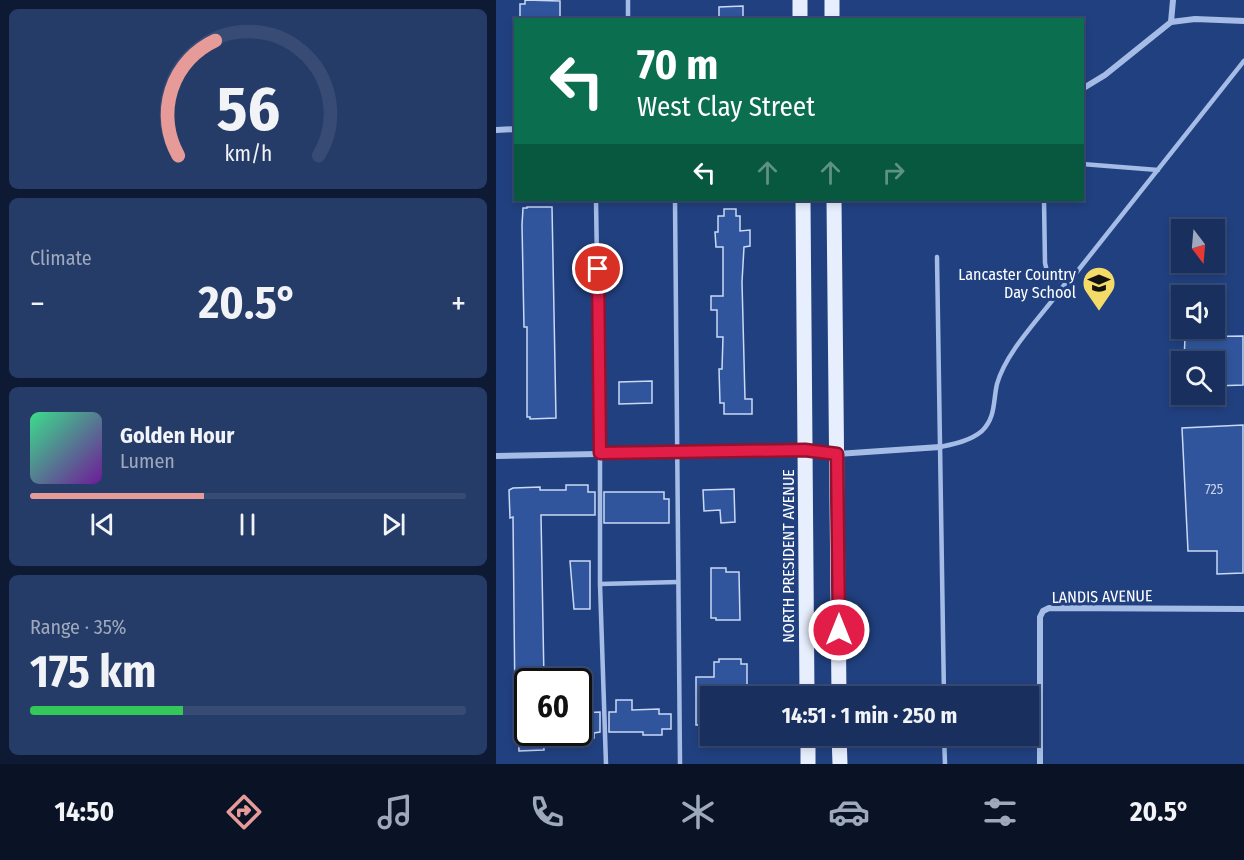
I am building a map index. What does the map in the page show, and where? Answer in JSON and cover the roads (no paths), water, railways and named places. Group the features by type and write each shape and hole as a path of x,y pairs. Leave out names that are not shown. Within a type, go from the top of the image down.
{"main road":[{"path":"800,0 800,18"},
{"path":"832,0 832,18"},
{"name":"NORTH PRESIDENT AVENUE","path":"803,201 807,686"},
{"path":"834,201 839,686"},
{"path":"808,746 808,764"},
{"path":"839,746 840,764"}],"street":[{"path":"1171,22 1174,0"},
{"path":"1084,88 1105,75 1171,22 1195,19 1243,21"},
{"path":"496,130 514,129"},
{"path":"496,456 805,450 837,454 940,447"},
{"name":"LANDIS AVENUE","path":"1040,764 1040,617 1043,611 1049,608 1243,609"}],"lane":[{"path":"628,0 628,18"},
{"path":"1044,201 1045,263 1048,276 1055,280 1070,277 1076,273 1243,61"},
{"path":"1084,164 1158,170"},
{"path":"596,201 600,584 606,764"},
{"path":"675,201 680,764"},
{"path":"937,257 944,686"},
{"path":"940,447 957,444 982,430 993,414 997,384 1008,359 1055,300 1070,277"},
{"path":"600,584 678,582"},
{"path":"944,746 945,764"}],"place":[{"name":"Lancaster Country Day School","path":"1099,312"}]}
